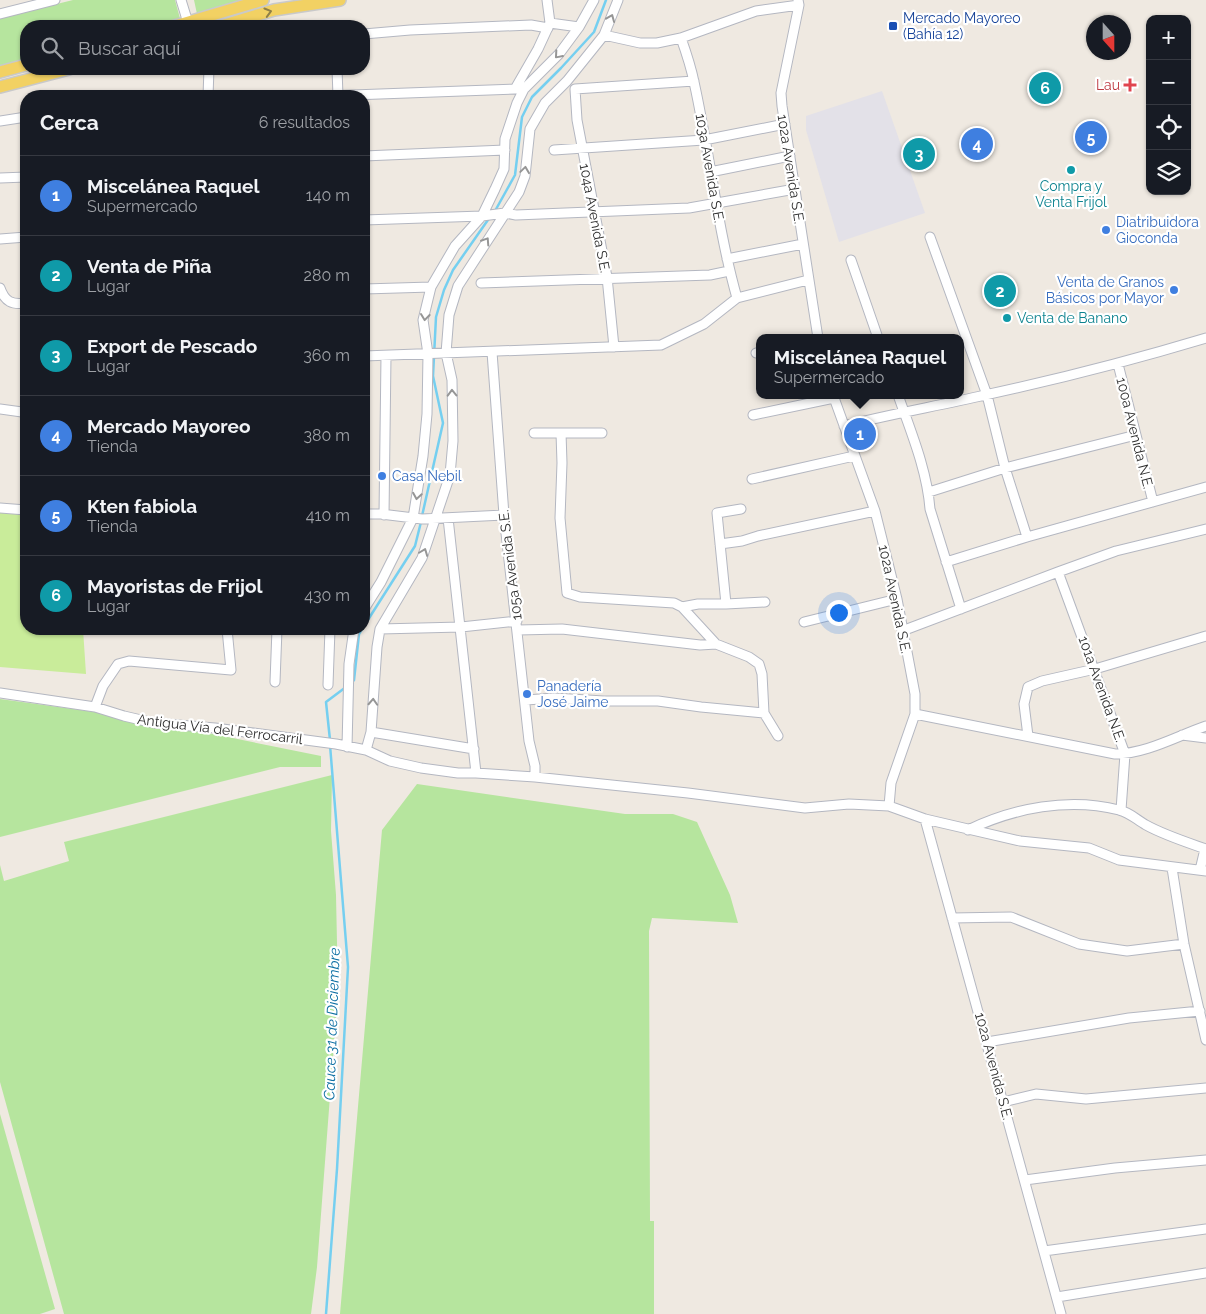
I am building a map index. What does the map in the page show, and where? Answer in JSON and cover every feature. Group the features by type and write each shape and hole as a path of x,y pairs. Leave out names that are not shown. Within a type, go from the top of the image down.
{"main road":[{"path":"203,20 264,0"},
{"path":"241,20 274,10 340,0"},
{"path":"0,72 20,67"},
{"path":"0,87 46,75"}],"street":[{"path":"0,14 55,0"},
{"path":"181,0 187,20"},
{"path":"517,103 515,89 538,49 549,25 546,0"},
{"path":"594,0 580,27 559,54 524,89 517,103 505,139 504,169 494,215 458,286 449,315 444,353 452,380 453,442 450,475 422,558 380,629 371,732 365,750 390,762 458,773 535,777 688,793 804,808 849,804 889,806 925,819 968,830 1020,841 1089,848 1119,860 1172,868 1203,870 1206,849 1147,826 1121,810 1074,804 1028,808 981,823 968,830"},
{"path":"370,599 381,582 413,518 423,456 427,414 430,354 423,320 431,287 455,246 519,192 525,176 530,129 544,102 567,81 604,35 618,0"},
{"path":"604,35 640,43 657,43 681,38 756,11 798,3"},
{"name":"102a Avenida S.E.","path":"798,3 781,93 784,124 817,334"},
{"path":"370,33 531,25 580,27"},
{"name":"103a Avenida S.E.","path":"681,38 694,81 729,271 737,298"},
{"path":"208,90 209,75"},
{"path":"337,75 338,90"},
{"name":"104a Avenida S.E.","path":"614,347 606,278 577,120 575,89 694,81"},
{"path":"370,95 515,89"},
{"path":"0,121 20,118"},
{"path":"554,150 704,140 784,124"},
{"path":"370,156 504,150"},
{"path":"710,172 790,156"},
{"path":"0,178 20,177"},
{"path":"370,220 689,208 795,189"},
{"path":"0,239 20,237"},
{"path":"930,237 987,395 1005,468 1027,537"},
{"path":"727,259 803,244"},
{"path":"851,260 877,334"},
{"path":"481,282 710,275 729,271"},
{"path":"370,356 661,345 704,324 737,298 808,280"},
{"path":"370,289 431,287"},
{"path":"0,288 4,298 11,304 20,303"},
{"path":"844,426 1118,364 1206,338"},
{"name":"105a Avenida S.E.","path":"492,352 504,515 526,700 529,741 535,766 535,777"},
{"path":"384,515 386,356"},
{"name":"100a Avenida N.E.","path":"1118,364 1152,502"},
{"path":"752,415 825,399"},
{"name":"102a Avenida S.E.","path":"835,399 875,512 897,599 915,694 915,714 891,783 889,806"},
{"path":"900,399 912,429 929,492 930,509 961,609"},
{"path":"0,409 20,412"},
{"path":"534,433 602,433"},
{"path":"561,433 560,518 567,593 580,597 674,603 682,607 716,644"},
{"path":"929,492 1005,468 1136,435"},
{"path":"752,479 854,456"},
{"path":"946,562 1027,537 1206,487"},
{"path":"0,508 20,510"},
{"path":"726,604 717,513 741,509"},
{"path":"720,544 742,541 875,512"},
{"path":"370,514 436,519 504,515"},
{"path":"448,518 476,773"},
{"path":"902,631 1116,551 1206,529"},
{"name":"101a Avenida N.E.","path":"1058,572 1125,754 1121,810"},
{"path":"804,622 897,599"},
{"path":"682,607 698,604 765,602"},
{"path":"380,629 517,626 562,629 700,645 716,644 749,657 759,664 762,674 764,713 778,736"},
{"path":"95,707 103,686 118,664 129,661 231,670 228,635"},
{"path":"275,682 277,635"},
{"path":"328,685 330,635"},
{"path":"350,747 348,685 353,635"},
{"path":"1028,736 1024,704 1028,687 1042,681 1095,669 1206,636"},
{"name":"Antigua Vía del Ferrocarril","path":"0,693 95,707 124,716 154,722 216,728 365,750"},
{"path":"526,700 554,698 658,701 764,713"},
{"path":"915,714 1115,754 1125,754 1148,748 1206,726"},
{"path":"371,732 474,750"},
{"path":"1181,735 1206,738"},
{"name":"102a Avenida S.E.","path":"925,819 1061,1314"},
{"path":"1172,868 1184,944 1206,1040"},
{"path":"952,918 1011,917 1079,944 1128,951 1184,944"},
{"path":"987,1042 1129,1018 1200,1011"},
{"path":"1003,1102 1036,1094 1086,1099 1206,1088"},
{"path":"1025,1180 1115,1168 1206,1160"},
{"path":"1044,1251 1206,1229"},
{"path":"1057,1297 1206,1273"}],"shaded area":[{"path":"882,91 925,213 839,242 806,130 806,116"}],"green space":[{"path":"73,0 175,0 180,20 20,20 20,68 0,73 0,18"},
{"path":"194,0 245,0 197,14"},
{"path":"0,506 20,508 20,635 83,635 86,674 0,667"},
{"path":"0,699 124,716 321,756 321,767 280,767 0,837"},
{"path":"332,775 331,831 336,895 338,991 317,1267 311,1314 64,1314 0,1082 0,865 4,881 69,861 64,842"},
{"path":"417,784 625,814 673,814 697,822 730,895 738,923 652,918 649,931 650,1221 654,1221 654,1314 340,1314 382,830"},
{"path":"0,1114 55,1309 40,1314 0,1314"}],"waterway":[{"path":"495,211 515,175 522,117 532,97 594,32 606,0"},
{"name":"Cauce 31 de Diciembre","path":"422,516 443,423 433,376 436,317 444,290 453,270 490,217"},
{"name":"Cauce 31 de Diciembre","path":"370,617 415,546 421,522"},
{"name":"Cauce 31 de Diciembre","path":"352,682 354,680 359,635"},
{"name":"Cauce 31 de Diciembre","path":"330,740 326,702 346,687"},
{"name":"Cauce 31 de Diciembre","path":"326,1314 337,1169 348,967 330,745"}],"place":[{"name":"Mercado Mayoreo (Bahía 12)","path":"893,26"},
{"name":"Lau","path":"1130,85"},
{"name":"Mayoristas de Frijol","path":"1045,88"},
{"name":"Kten fabiola","path":"1091,137"},
{"name":"Mercado Mayoreo","path":"977,144"},
{"name":"Export de Pescado","path":"919,154"},
{"name":"Compra y Venta Frijol","path":"1071,170"},
{"name":"Diatribuidora Gioconda","path":"1106,230"},
{"name":"Venta de Granos Básicos por Mayor","path":"1174,290"},
{"name":"Venta de Piña","path":"1000,291"},
{"name":"Venta de Banano","path":"1007,318"},
{"name":"Miscelánea Raquel","path":"860,434"},
{"name":"Casa Nebil","path":"382,476"},
{"name":"Panadería José Jaime","path":"527,694"}]}
